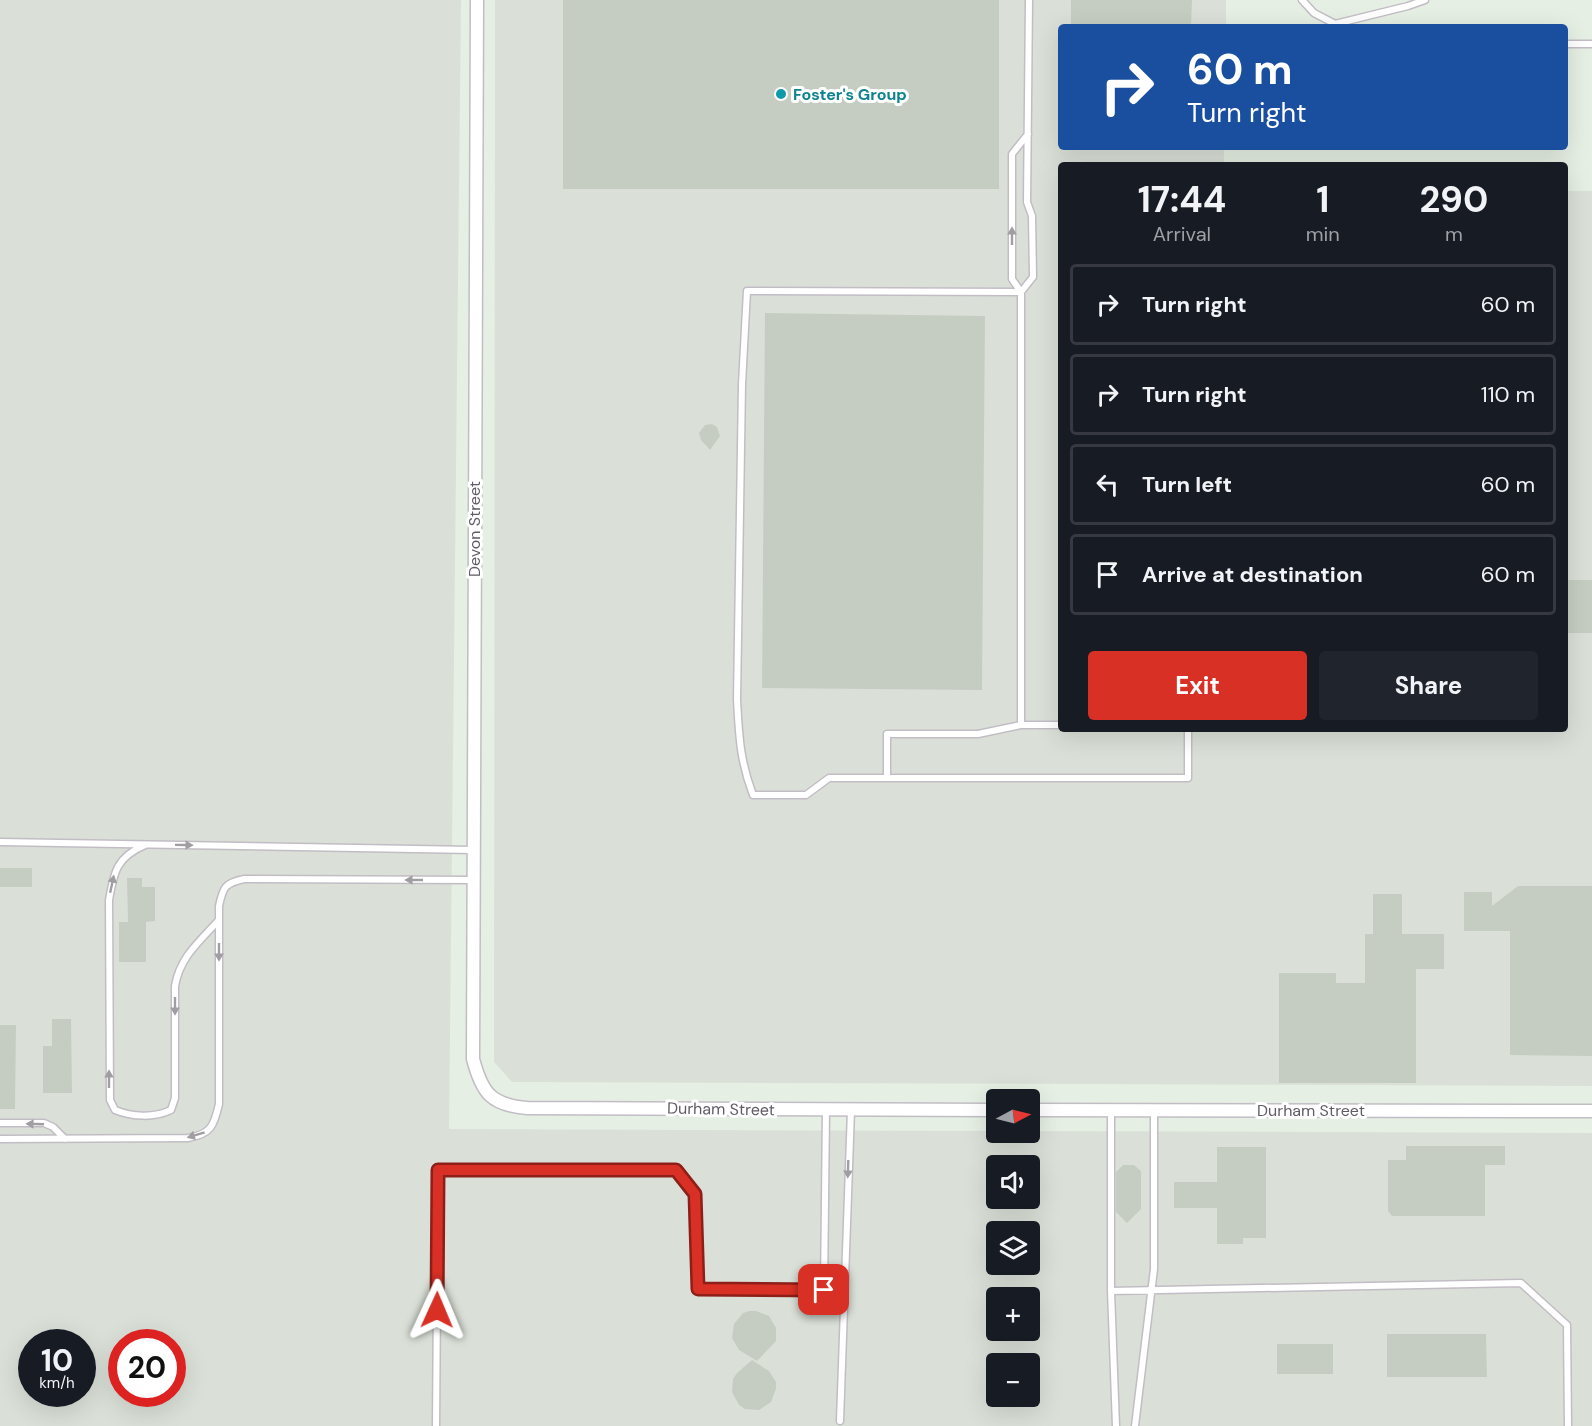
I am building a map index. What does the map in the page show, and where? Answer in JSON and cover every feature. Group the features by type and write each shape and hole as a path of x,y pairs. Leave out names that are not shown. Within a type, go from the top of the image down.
{"street":[{"name":"Devon Street","path":"473,1059 477,0"},
{"name":"Durham Street","path":"473,1059 478,1078 490,1096 507,1106 986,1110"},
{"name":"Durham Street","path":"1040,1110 1592,1111"}],"lane":[{"path":"1021,292 1033,277 1032,216 1028,202 1029,0"},
{"path":"1302,0 1314,13 1334,24"},
{"path":"1345,24 1425,0"},
{"path":"1568,44 1592,44"},
{"path":"1021,725 1021,292 1012,279 1012,154 1028,134"},
{"path":"1021,292 747,291 742,396 737,699 739,745 744,771 753,795 806,795 829,778 1188,778 1188,732"},
{"path":"887,778 887,734 978,734 1021,725 1058,725"},
{"path":"0,842 473,850"},
{"path":"146,845 131,851 122,859 113,876 109,900 110,1100 115,1110 127,1115 161,1115 171,1110 175,1098 175,986 178,969 186,956 219,921"},
{"path":"0,1138 188,1138 201,1136 210,1129 216,1119 219,1104 219,906 223,889 232,881 244,879 473,880"},
{"path":"824,1290 826,1110"},
{"path":"840,1421 851,1110"},
{"path":"1111,1110 1111,1291 1116,1426"},
{"path":"1136,1426 1154,1269 1154,1110"},
{"path":"0,1123 44,1124 53,1127 65,1139"},
{"path":"436,1426 438,1170 676,1170 695,1194 698,1289 844,1290"},
{"path":"1111,1291 1521,1283 1567,1325 1568,1426"}],"shaded area":[{"path":"0,0 461,0 449,1129 986,1131 986,1143 1040,1143 1040,1131 1592,1133 1592,1426 0,1426"},
{"path":"495,0 1226,0 1226,24 1058,24 1058,150 1224,150 1224,162 1058,162 1058,732 1568,732 1568,191 1592,191 1592,1086 512,1082 494,1062"}],"building":[{"name":"Foster's Group","path":"563,0 999,0 999,189 563,189"},
{"path":"1071,0 1192,0 1191,24 1071,24"},
{"path":"765,313 985,316 982,690 762,688"},
{"path":"712,424 717,427 720,436 710,450 701,440 699,433 705,425"},
{"path":"1568,580 1592,580 1592,633 1568,633"},
{"path":"0,868 32,868 32,887 0,887"},
{"path":"127,878 142,878 142,887 155,887 155,921 146,922 146,962 119,962 119,922 128,922"},
{"path":"1518,886 1592,886 1592,1056 1510,1055 1510,931 1464,931 1464,892 1492,892 1492,906"},
{"path":"1373,894 1402,894 1402,934 1444,934 1444,969 1416,969 1416,1083 1279,1083 1279,973 1336,973 1336,983 1365,983 1365,934 1373,934"},
{"path":"52,1019 71,1019 72,1093 43,1093 43,1046 52,1046"},
{"path":"0,1025 16,1025 15,1109 0,1109"},
{"path":"1406,1146 1505,1146 1505,1165 1485,1165 1485,1216 1392,1216 1388,1211 1388,1160 1406,1160"},
{"path":"1217,1147 1266,1147 1266,1238 1243,1238 1243,1244 1217,1244 1217,1208 1174,1208 1174,1182 1217,1182"},
{"path":"1123,1165 1134,1165 1141,1171 1141,1209 1127,1223 1116,1212 1116,1172"},
{"path":"749,1311 769,1316 776,1328 776,1341 757,1361 739,1350 732,1338 734,1324 743,1313"},
{"path":"1387,1334 1486,1334 1487,1377 1387,1377"},
{"path":"1277,1344 1333,1344 1333,1374 1277,1374"},
{"path":"752,1360 769,1371 776,1382 771,1402 759,1410 745,1409 739,1405 732,1392 733,1379"}],"place":[{"name":"Foster's Group","path":"781,94"}],"route":[{"path":"437,1310 438,1170 676,1170 695,1194 698,1289 824,1290"}]}
